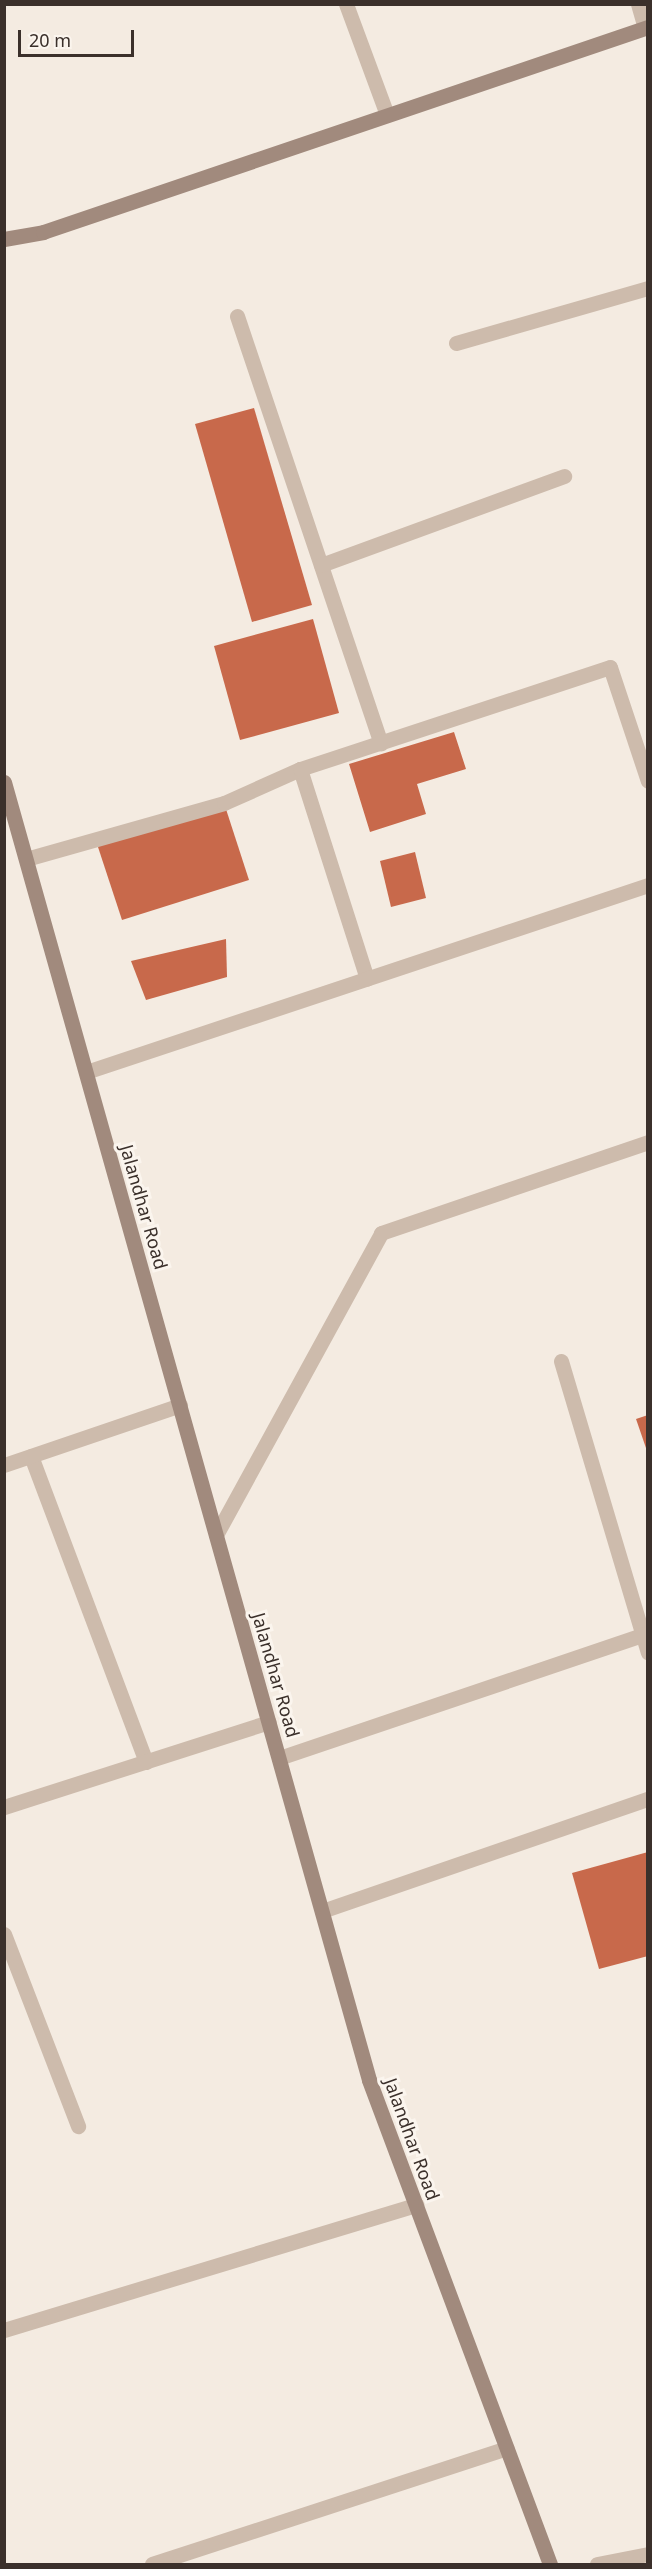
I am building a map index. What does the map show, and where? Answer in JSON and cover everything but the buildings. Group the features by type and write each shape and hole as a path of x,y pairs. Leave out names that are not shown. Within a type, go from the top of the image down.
{"main road":[{"path":"4,239 43,232 646,28"},
{"name":"Jalandhar Road","path":"4,782 369,2080 550,2565"}],"street":[{"path":"346,4 387,115"},
{"path":"638,4 646,28"},
{"path":"456,343 648,288"},
{"path":"237,316 381,743"},
{"path":"321,565 564,476"},
{"path":"26,860 224,803 300,769 610,667 648,782"},
{"path":"300,769 367,979"},
{"path":"86,1072 648,885"},
{"path":"216,1535 381,1233 648,1142"},
{"path":"561,1361 645,1634 648,1652"},
{"path":"4,1465 180,1406"},
{"path":"31,1456 146,1761"},
{"path":"279,1758 645,1634"},
{"path":"4,1807 269,1722"},
{"path":"322,1911 648,1799"},
{"path":"4,1934 78,2126"},
{"path":"4,2330 416,2205"},
{"path":"152,2565 507,2448"},
{"path":"597,2565 648,2554"}]}
